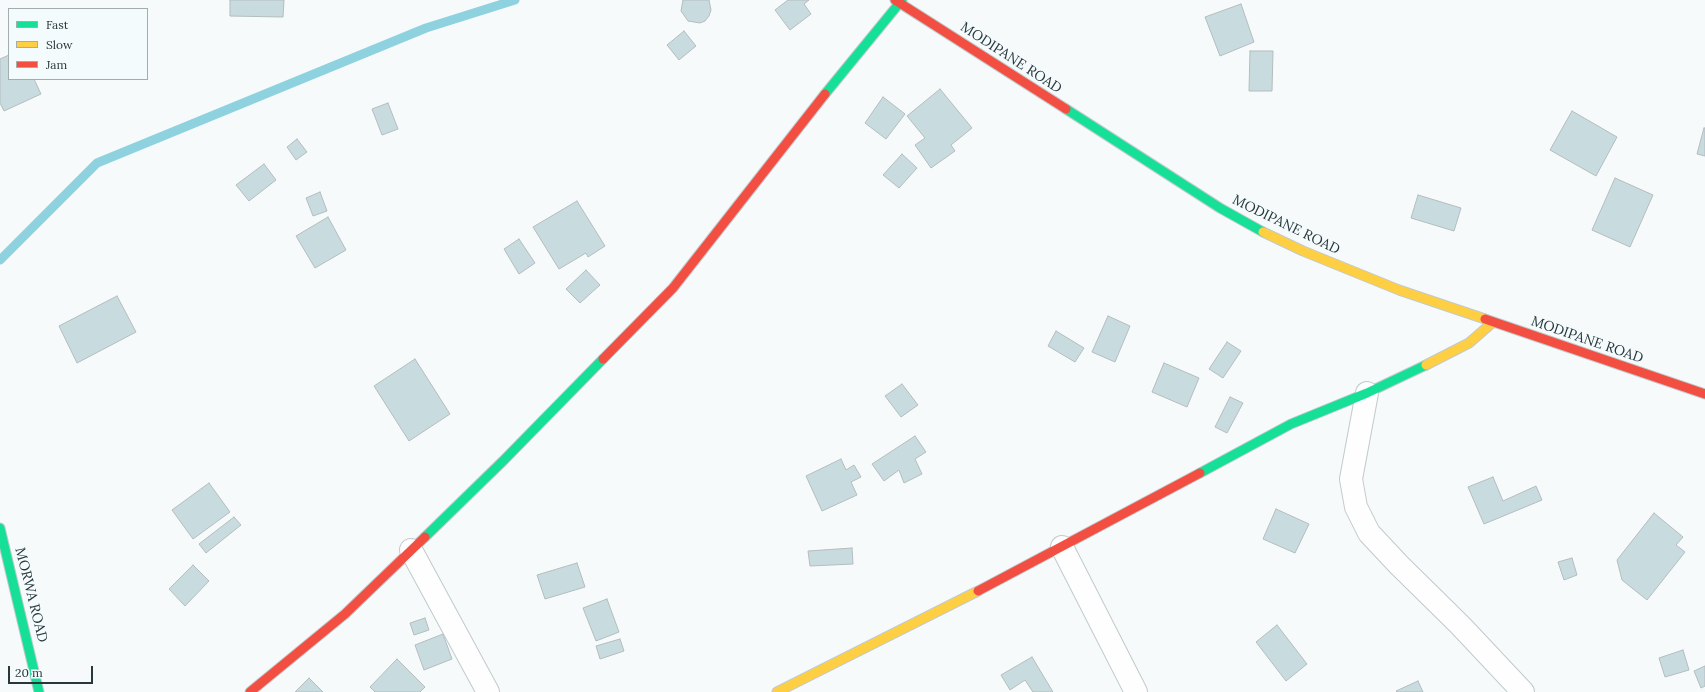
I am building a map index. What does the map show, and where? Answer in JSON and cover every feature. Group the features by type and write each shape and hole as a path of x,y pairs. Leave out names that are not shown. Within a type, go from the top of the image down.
{"street":[{"name":"MODIPANE ROAD","path":"899,1 1220,208 1255,228 1303,251 1392,288 1705,394"},
{"path":"250,692 344,614 503,461 674,288 788,138 899,1"},
{"path":"777,692 981,590 1292,424 1367,393 1469,342 1492,323"},
{"path":"1367,393 1351,479 1356,507 1370,533 1399,565 1460,625 1523,692"},
{"name":"MORWA ROAD","path":"0,528 39,692"},
{"path":"1062,547 1136,692"},
{"path":"411,550 488,692"}],"building":[{"path":"230,0 284,0 283,17 230,16"},
{"path":"683,0 709,0 711,10 709,16 705,21 700,23 688,21 681,11"},
{"path":"788,0 809,0 804,4 811,14 790,30 775,10"},
{"path":"1241,4 1254,42 1220,56 1205,17"},
{"path":"684,31 696,46 679,60 667,45"},
{"path":"1250,51 1273,51 1272,91 1249,91"},
{"path":"8,55 8,80 34,80 41,94 4,111 0,103 0,59"},
{"path":"940,89 972,128 951,145 955,151 931,168 915,145 925,138 907,116"},
{"path":"883,97 905,114 886,139 865,123"},
{"path":"388,103 398,129 382,135 372,109"},
{"path":"1572,111 1617,137 1596,176 1550,150"},
{"path":"1705,128 1705,156 1697,154"},
{"path":"297,139 307,152 296,160 287,147"},
{"path":"902,154 917,168 899,188 883,175"},
{"path":"264,164 276,180 249,201 236,185"},
{"path":"1615,178 1653,195 1630,247 1592,230"},
{"path":"320,192 327,211 313,216 306,198"},
{"path":"1418,195 1461,208 1454,231 1411,218"},
{"path":"577,201 605,246 588,257 586,253 559,269 533,227"},
{"path":"328,217 346,250 315,268 296,236"},
{"path":"519,239 535,263 519,274 504,249"},
{"path":"586,270 600,285 580,303 566,289"},
{"path":"117,296 136,332 77,363 59,326"},
{"path":"1108,316 1130,326 1115,362 1092,352"},
{"path":"1056,331 1084,348 1075,362 1048,346"},
{"path":"1227,342 1241,351 1223,378 1209,369"},
{"path":"415,359 450,414 409,441 374,386"},
{"path":"1164,363 1199,378 1187,407 1152,392"},
{"path":"902,384 918,405 901,417 885,396"},
{"path":"1230,397 1243,403 1227,433 1215,427"},
{"path":"915,436 926,452 915,459 922,474 904,483 899,470 884,481 872,464"},
{"path":"841,459 846,470 854,465 861,477 851,482 857,495 822,511 806,476"},
{"path":"1493,477 1503,501 1536,486 1542,500 1484,524 1468,487"},
{"path":"209,483 230,512 193,539 172,510"},
{"path":"1276,509 1309,524 1295,553 1263,539"},
{"path":"1654,513 1683,537 1676,545 1685,552 1647,600 1622,580 1617,560"},
{"path":"234,517 241,525 206,553 199,544"},
{"path":"852,548 853,564 810,566 808,551"},
{"path":"1572,558 1577,575 1564,580 1558,562"},
{"path":"577,563 585,587 545,599 537,575"},
{"path":"193,565 209,581 185,606 169,589"},
{"path":"607,599 619,632 596,641 583,608"},
{"path":"425,618 429,630 414,635 410,623"},
{"path":"1277,625 1307,664 1286,681 1256,642"},
{"path":"443,634 452,659 424,670 415,645"},
{"path":"620,639 624,651 600,659 596,646"},
{"path":"1683,650 1689,670 1665,677 1659,658"},
{"path":"1032,657 1053,692 1033,692 1025,680 1010,690 1001,675"},
{"path":"397,659 425,687 420,692 375,692 370,687"},
{"path":"1705,666 1705,686 1701,688 1694,671"},
{"path":"309,678 323,692 295,692"},
{"path":"1418,681 1423,692 1396,691"}],"waterway":[{"path":"0,260 97,163 426,28 515,0"}],"traffic: fast":[{"path":"825,94 902,0"},
{"path":"1066,109 1220,208 1263,232"},
{"path":"425,537 503,461 603,359"},
{"path":"1200,473 1291,424 1367,393 1426,365"},
{"path":"0,528 39,692"}],"traffic: slow":[{"path":"1263,232 1303,251 1399,290 1485,319"},
{"path":"1426,365 1469,343 1492,323"},
{"path":"777,692 978,591"}],"traffic: jam":[{"path":"895,0 1066,109"},
{"path":"603,359 673,288 825,94"},
{"path":"1485,319 1705,394"},
{"path":"978,591 1200,473"},
{"path":"250,692 345,614 425,537"}]}
